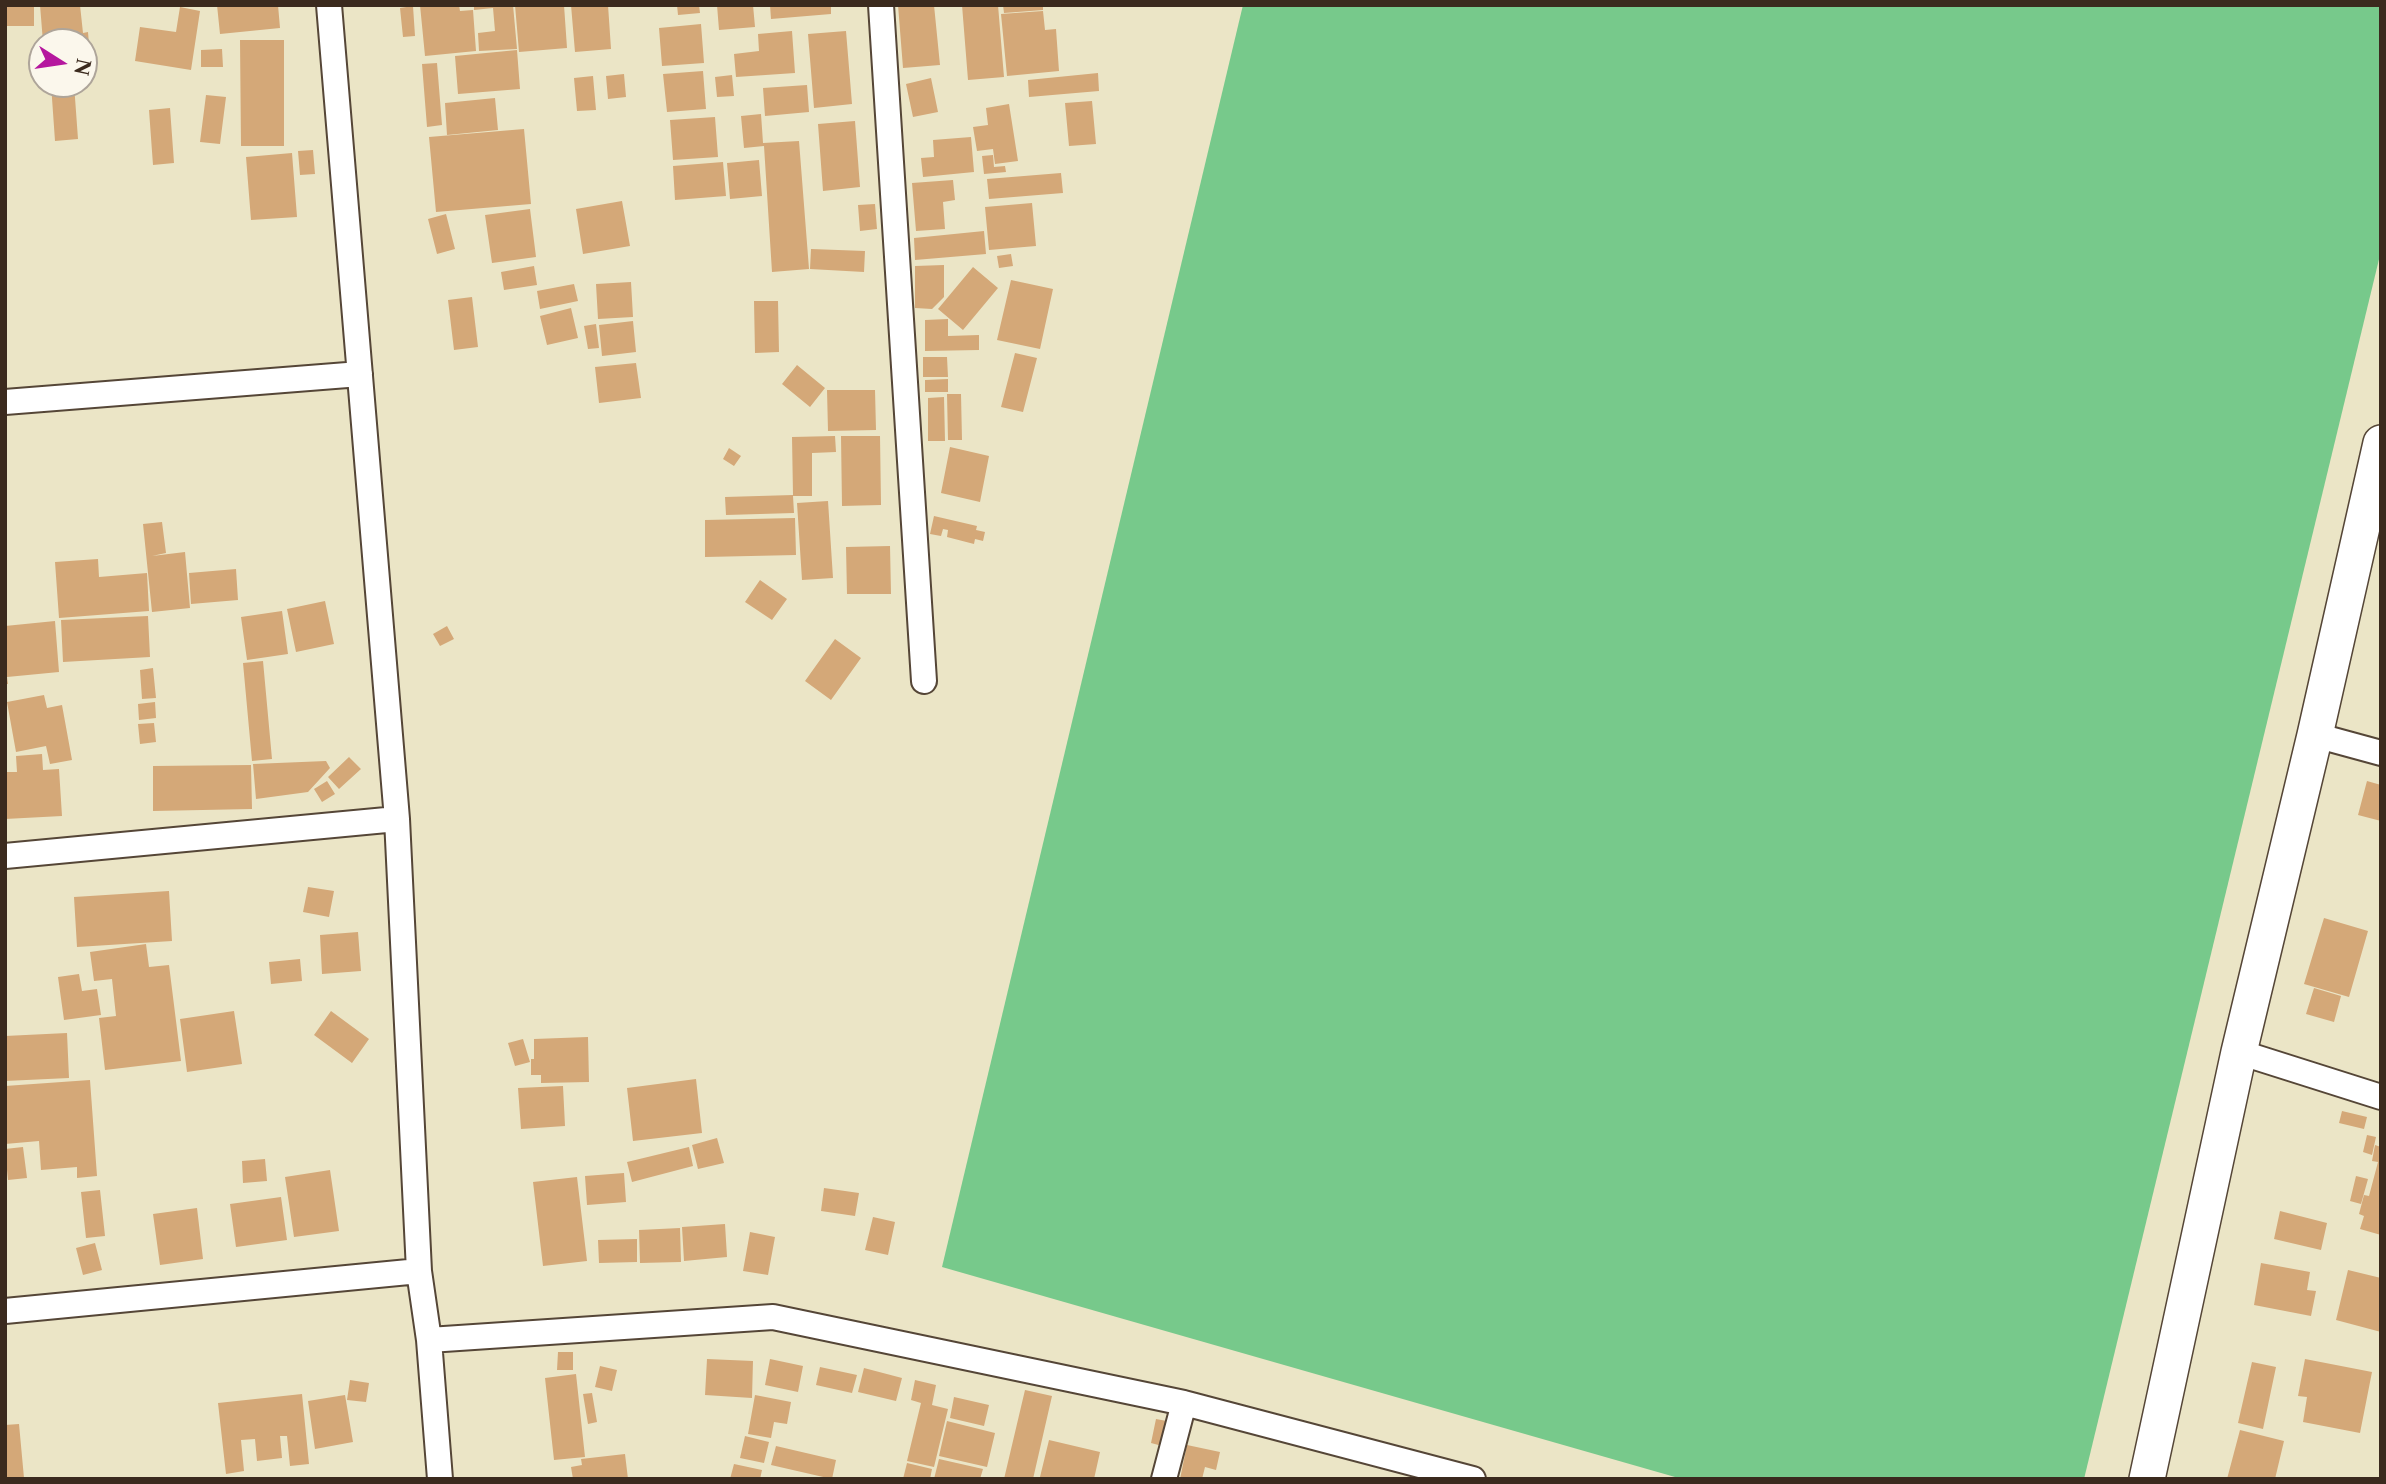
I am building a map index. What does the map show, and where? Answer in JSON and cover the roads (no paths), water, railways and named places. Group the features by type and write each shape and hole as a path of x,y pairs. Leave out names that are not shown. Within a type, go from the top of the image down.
{"street":[{"path":"329,5 397,820 419,1270 429,1340 440,1479"},
{"path":"881,5 924,681"},
{"path":"5,402 360,374"},
{"path":"2147,1479 2239,1052 2381,443"},
{"path":"2315,735 2381,753"},
{"path":"5,856 397,820"},
{"path":"2239,1052 2381,1097"},
{"path":"5,1311 419,1270"},
{"path":"429,1340 773,1317 1184,1403 1473,1479"},
{"path":"1164,1479 1184,1403"}]}
